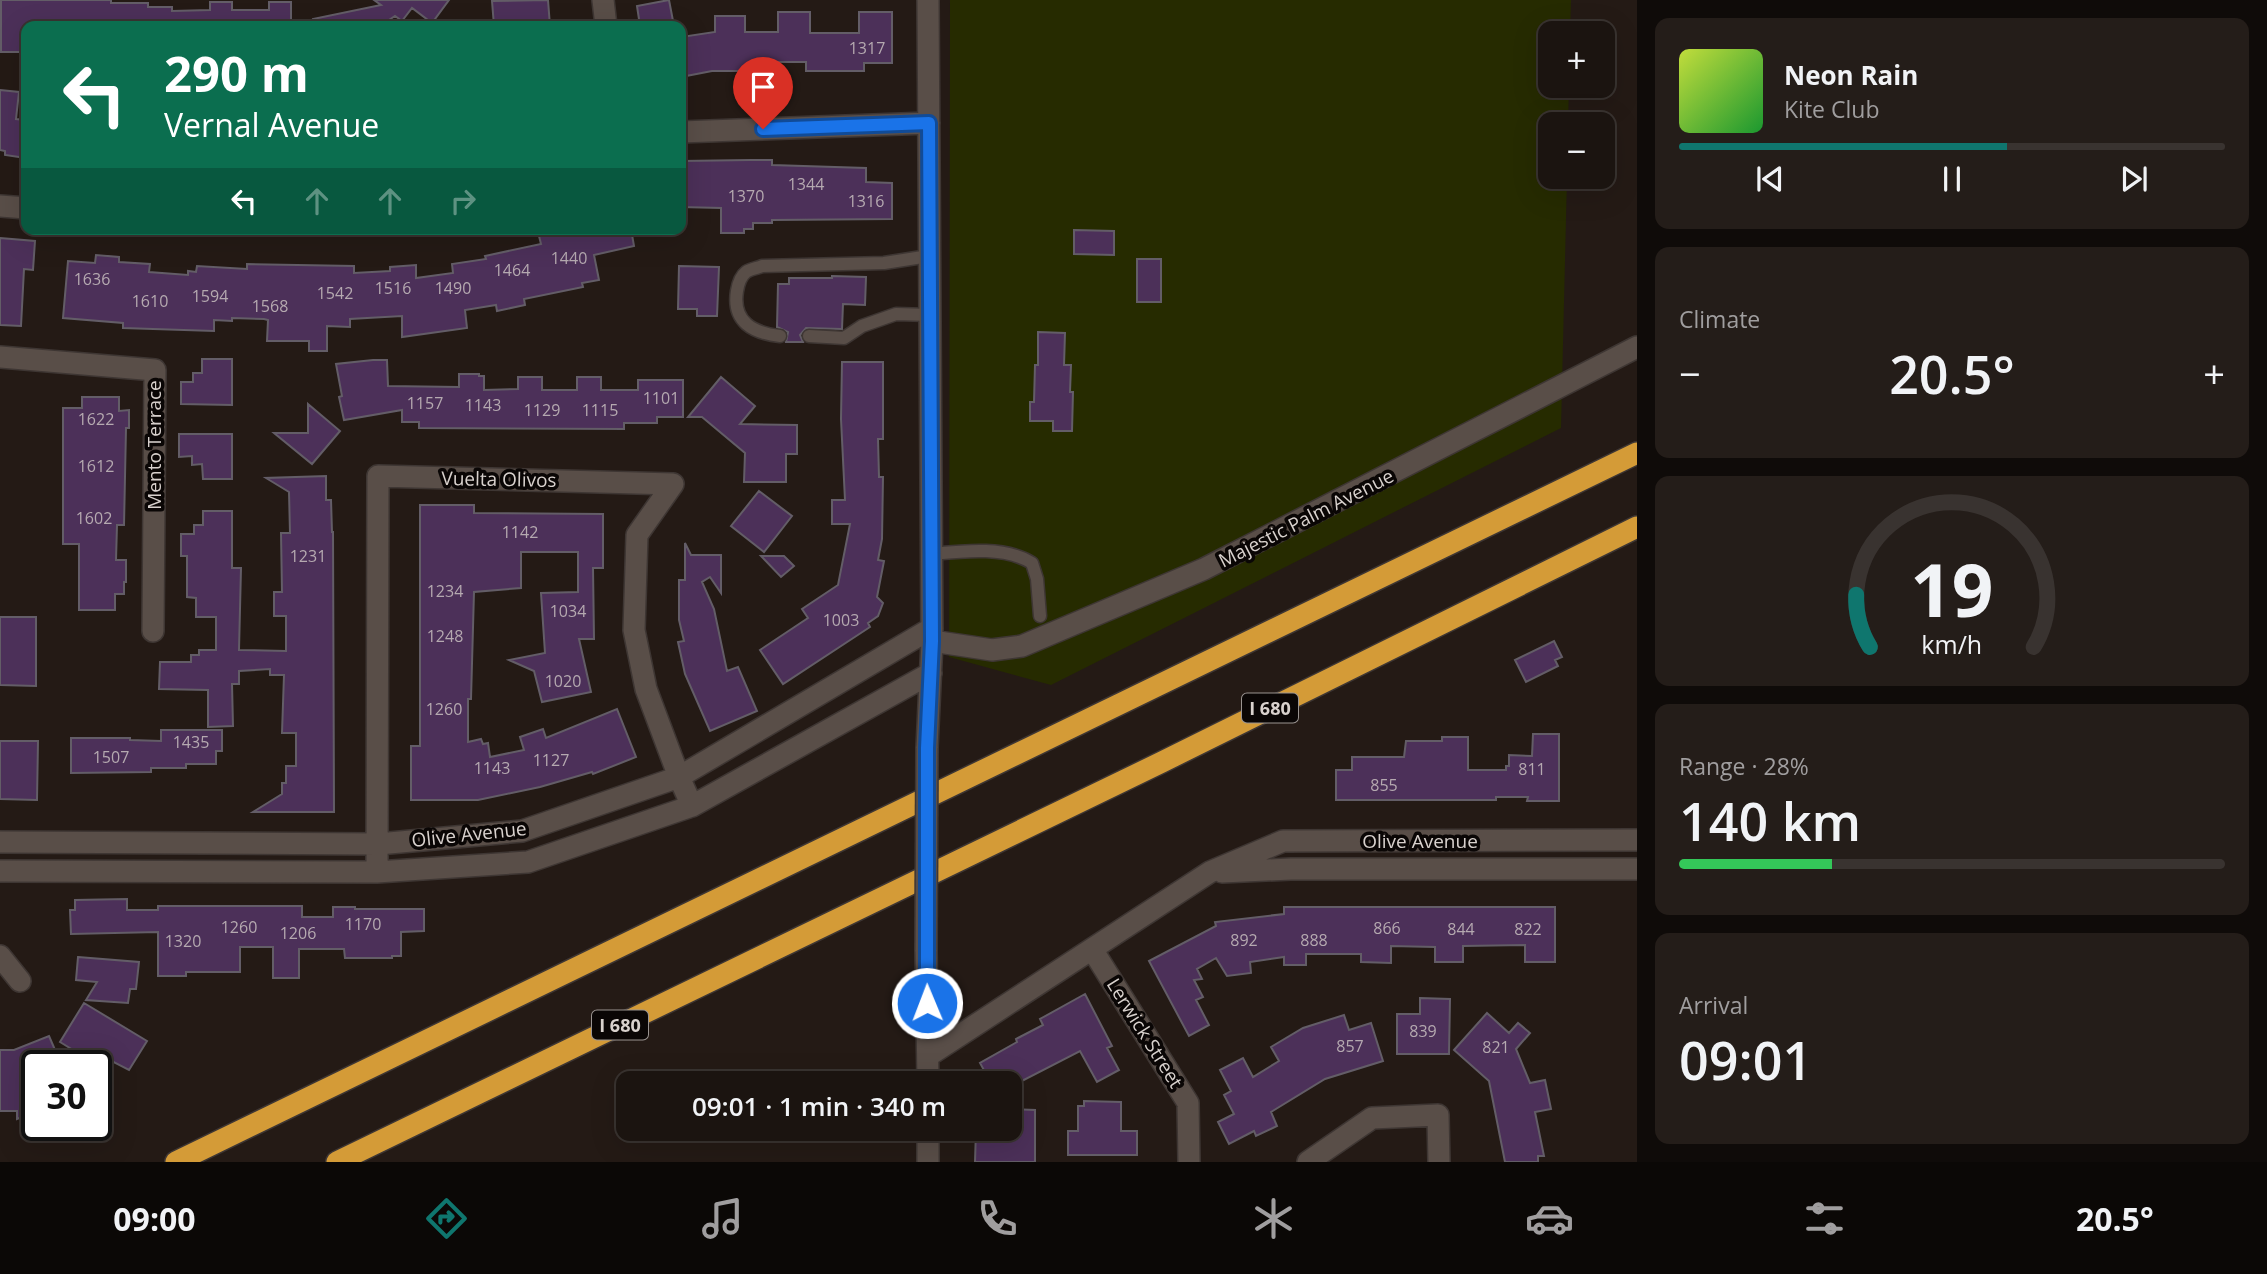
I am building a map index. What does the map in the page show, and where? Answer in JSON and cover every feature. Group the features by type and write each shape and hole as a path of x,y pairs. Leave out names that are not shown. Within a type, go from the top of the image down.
{"highway":[{"path":"176,1162 1637,453"},
{"name":"I 680","path":"337,1162 1162,762 1637,527"}],"street":[{"path":"603,0 605,21"},
{"path":"928,0 932,634 927,748 928,1071"},
{"path":"686,132 929,123"},
{"path":"0,206 21,208"},
{"name":"Majestic Palm Avenue","path":"932,634 962,646 992,650 1022,646 1203,569 1637,348"},
{"name":"Mento Terrace","path":"0,358 155,370 153,631"},
{"name":"Vuelta Olivos","path":"377,872 378,476 673,484 637,535 634,630 646,690 692,806"},
{"name":"Olive Avenue","path":"0,842 377,844 522,831 679,777 932,634"},
{"name":"Olive Avenue","path":"0,871 377,872 528,862 692,806 931,673"},
{"name":"Olive Avenue","path":"928,1056 1210,872 1283,841 1637,840"},
{"name":"Olive Avenue","path":"1210,872 1291,869 1637,869"},
{"name":"Lerwick Street","path":"1092,949 1188,1103 1189,1162"},
{"path":"0,956 20,981"},
{"path":"1308,1162 1372,1118 1438,1115 1439,1162"},
{"path":"928,1141 928,1162"}],"lane":[{"path":"780,336 762,334 742,320 737,309 736,295 738,283 745,272 762,266 884,263 929,256"},
{"path":"809,336 844,338 862,326 896,314 930,315"},
{"path":"931,554 958,551 1020,556 1032,563 1037,579 1040,616"}],"green space":[{"path":"950,0 1571,0 1570,21 1538,21 1538,98 1569,98 1568,112 1538,112 1538,189 1567,189 1561,428 1051,685 949,657"}],"building":[{"path":"1,0 111,0 111,3 148,3 148,7 172,7 172,11 210,10 210,2 232,2 232,10 269,10 269,2 291,2 291,21 21,21 21,52 1,52"},
{"path":"374,0 449,0 433,21 429,21 412,8 402,21 395,16 388,21 313,21 313,19 381,5"},
{"path":"548,0 550,21 494,21 492,1"},
{"path":"669,0 673,21 639,21 637,6"},
{"path":"778,12 810,12 810,33 859,33 859,12 892,12 892,63 864,63 864,71 806,71 806,62 764,62 764,71 712,71 686,76 686,36 715,32 715,16 745,16 745,32 778,32"},
{"path":"0,90 19,92 16,119 21,120 21,157 5,155 5,151 0,150"},
{"path":"772,160 772,165 866,168 866,182 892,183 892,219 772,220 772,223 753,223 753,229 744,229 744,233 721,233 721,208 686,207 686,161"},
{"path":"1074,230 1114,231 1114,255 1074,254"},
{"path":"632,235 634,246 594,255 599,280 582,283 583,287 524,299 525,305 497,311 496,305 465,310 467,328 402,337 402,316 350,319 350,327 327,326 327,351 309,351 309,341 267,341 268,320 264,319 214,320 214,331 123,328 123,323 63,318 68,261 95,263 96,255 119,257 119,262 150,264 149,272 188,275 188,271 196,272 197,266 247,269 247,264 354,266 354,273 390,271 390,267 416,265 416,278 453,273 452,264 486,259 485,256 541,244 539,236"},
{"path":"0,238 35,241 33,270 24,269 21,326 0,325"},
{"path":"1137,259 1161,259 1161,302 1137,302"},
{"path":"679,266 719,267 717,316 697,316 697,309 678,309"},
{"path":"866,277 865,305 843,304 842,329 806,328 800,335 803,342 786,342 788,332 777,327 778,284 789,284 789,278"},
{"path":"1038,332 1065,333 1064,365 1071,365 1070,392 1073,392 1072,431 1053,431 1053,421 1030,421 1030,402 1034,402 1035,365 1038,365"},
{"path":"202,359 232,359 232,405 181,404 181,382 193,382 193,373 202,373"},
{"path":"387,360 388,386 459,387 459,374 484,376 484,390 518,389 518,377 542,377 542,390 577,390 577,377 601,377 601,390 638,390 638,380 683,380 683,417 657,417 657,423 624,423 624,429 419,428 419,422 402,422 402,410 344,420 336,364"},
{"path":"842,362 883,362 883,439 878,439 879,477 883,477 882,539 878,560 884,561 877,597 883,603 878,616 868,623 870,627 783,684 760,650 808,618 802,609 838,585 850,524 832,524 832,500 845,500 841,419"},
{"path":"721,377 755,406 740,424 797,425 797,454 786,454 786,482 744,482 745,453 702,417 688,417"},
{"path":"82,397 119,397 119,411 129,410 129,428 126,428 124,525 117,525 116,560 126,560 126,582 124,594 115,594 115,610 79,610 79,544 63,544 63,408 82,408"},
{"path":"308,404 340,431 312,464 274,433 308,433"},
{"path":"179,434 232,434 232,479 203,479 202,464 192,465 192,456 179,457"},
{"path":"326,476 326,500 331,500 333,532 334,812 253,812 282,794 282,783 286,783 286,766 296,766 296,733 282,733 284,675 270,675 270,669 239,671 239,684 232,684 233,726 208,727 208,690 159,689 160,662 191,662 191,655 199,655 199,650 216,650 216,617 196,617 196,598 187,597 187,556 181,556 181,534 194,534 194,525 203,525 203,511 232,511 232,568 241,568 239,650 286,651 286,616 274,616 274,592 282,592 281,533 290,533 289,492 266,478"},
{"path":"759,491 792,516 764,552 731,526"},
{"path":"420,505 474,505 474,513 603,514 603,568 593,568 594,639 579,639 591,692 542,702 534,671 509,660 545,653 541,593 578,592 578,552 521,552 521,588 474,592 468,742 481,739 483,744 488,743 490,757 524,750 520,737 543,729 546,738 617,709 636,757 593,774 592,772 540,787 478,800 411,800 411,746 420,746"},
{"path":"685,543 691,555 721,555 721,593 710,577 702,582 714,609 727,671 738,667 757,711 710,731 685,674 678,642 684,641 679,620 679,580 685,580"},
{"path":"761,556 784,556 794,566 781,577"},
{"path":"0,617 36,617 36,686 0,685"},
{"path":"1554,641 1562,657 1555,660 1558,666 1526,682 1515,660"},
{"path":"161,730 222,730 222,751 216,751 216,764 186,764 186,768 151,768 151,772 71,773 71,738 161,741"},
{"path":"1533,734 1559,734 1559,801 1527,801 1528,797 1496,797 1496,800 1336,800 1336,770 1352,770 1352,757 1404,757 1406,741 1442,741 1442,737 1468,737 1468,770 1506,770 1506,766 1509,766 1509,755 1532,756"},
{"path":"0,741 38,741 37,800 0,799"},
{"path":"127,899 127,910 158,910 158,906 302,906 302,917 333,917 333,907 424,909 424,931 401,932 401,956 392,958 345,958 344,949 299,949 299,978 273,978 273,947 240,947 240,972 186,972 186,976 158,976 158,932 71,934 70,910 75,910 75,900"},
{"path":"1284,907 1555,907 1555,962 1525,962 1525,945 1463,946 1463,962 1435,962 1435,947 1391,946 1391,963 1361,962 1361,954 1306,954 1306,965 1284,965 1284,957 1250,962 1251,973 1227,976 1216,958 1197,969 1202,979 1194,980 1203,997 1196,1000 1209,1025 1189,1036 1149,961 1216,926 1215,922 1284,914"},
{"path":"78,957 139,962 136,989 130,989 128,1003 86,1000 97,982 76,980"},
{"path":"1085,994 1112,1046 1107,1048 1119,1070 1097,1082 1080,1051 1022,1081 1022,1071 984,1071 980,1063 1043,1025 1040,1019"},
{"path":"1420,998 1450,999 1449,1054 1397,1054 1397,1014 1420,1014"},
{"path":"84,1003 147,1041 129,1070 112,1061 112,1050 73,1050 60,1042"},
{"path":"1487,1013 1509,1033 1518,1023 1530,1033 1516,1049 1530,1083 1545,1080 1551,1109 1535,1112 1544,1156 1538,1156 1538,1162 1505,1162 1489,1081 1454,1050"},
{"path":"1344,1015 1349,1030 1371,1023 1383,1061 1325,1079 1271,1112 1277,1126 1256,1136 1254,1131 1229,1144 1218,1122 1234,1114 1224,1095 1231,1091 1220,1070 1243,1058 1253,1077 1279,1061 1271,1047 1303,1028"},
{"path":"49,1036 55,1050 21,1050 21,1117 17,1119 17,1111 0,1111 0,1050 14,1050"},
{"path":"1084,1101 1121,1102 1121,1131 1137,1131 1137,1155 1068,1155 1068,1131 1078,1131 1078,1106 1084,1106"},
{"path":"1022,1109 1035,1110 1035,1162 975,1162 976,1141 1022,1141"}],"route":[{"path":"763,129 929,123 932,641 927,748 927,1003"}]}
